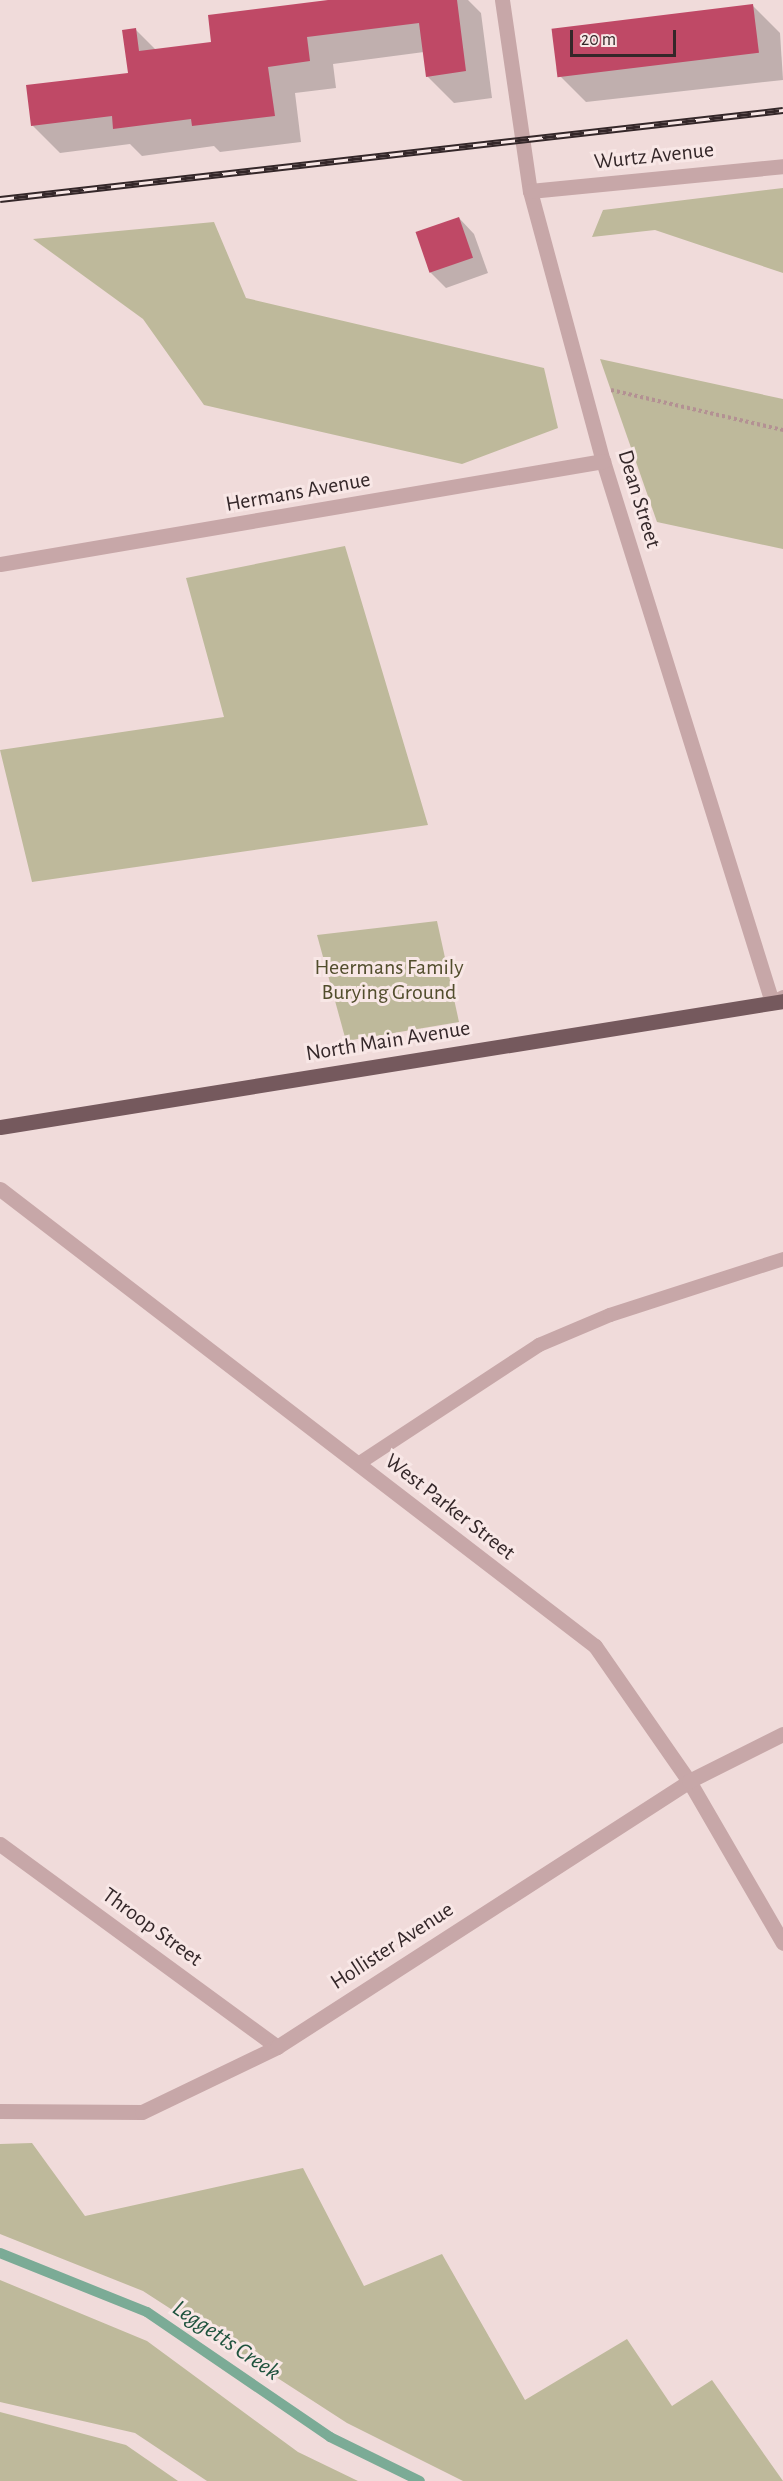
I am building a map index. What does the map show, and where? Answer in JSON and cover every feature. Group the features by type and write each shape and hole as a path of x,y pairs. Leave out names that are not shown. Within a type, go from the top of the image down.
{"main road":[{"name":"North Main Avenue","path":"0,1127 779,1000"}],"street":[{"name":"Dean Street","path":"502,0 530,191 586,384 603,462 779,1000"},
{"name":"Wurtz Avenue","path":"530,191 783,166"},
{"name":"Hermans Avenue","path":"0,564 603,462"},
{"name":"West Parker Street","path":"0,1189 595,1646 689,1781 783,1943"},
{"name":"Hollister Avenue","path":"0,2111 142,2112 277,2047 689,1781 783,1734"},
{"name":"Throop Street","path":"0,1844 277,2047"}],"lane":[{"path":"358,1464 539,1345 610,1315 783,1259"}],"path":[{"path":"586,384 783,430"}],"green space":[{"path":"783,188 783,273 655,230 592,237 603,210"},
{"path":"214,222 246,298 544,368 558,428 462,464 204,405 143,319 33,239"},
{"path":"600,359 783,399 783,549 657,522"},
{"path":"345,546 428,825 32,882 0,750 224,717 186,578"},
{"name":"Heermans Family Burying Ground","path":"437,921 459,1022 346,1041 317,935"},
{"path":"32,2143 85,2216 303,2168 364,2286 442,2254 525,2400 627,2339 672,2406 712,2380 783,2481 463,2481 347,2423 143,2291 0,2234 0,2144"},
{"path":"0,2280 147,2341 298,2452 358,2481 207,2481 135,2433 0,2402"},
{"path":"0,2412 126,2445 178,2481 0,2481"}],"building":[{"path":"328,0 457,0 466,71 426,77 419,23 307,37 310,61 268,67 275,116 192,126 191,119 113,129 112,116 31,126 26,85 128,73 122,30 136,28 139,51 211,42 208,15"},
{"path":"753,4 759,53 557,77 552,29"},
{"path":"459,217 473,258 430,273 416,232"}],"waterway":[{"name":"Leggetts Creek","path":"0,2253 147,2312 330,2437 420,2481"}],"railway":[{"path":"0,199 783,110"}]}
